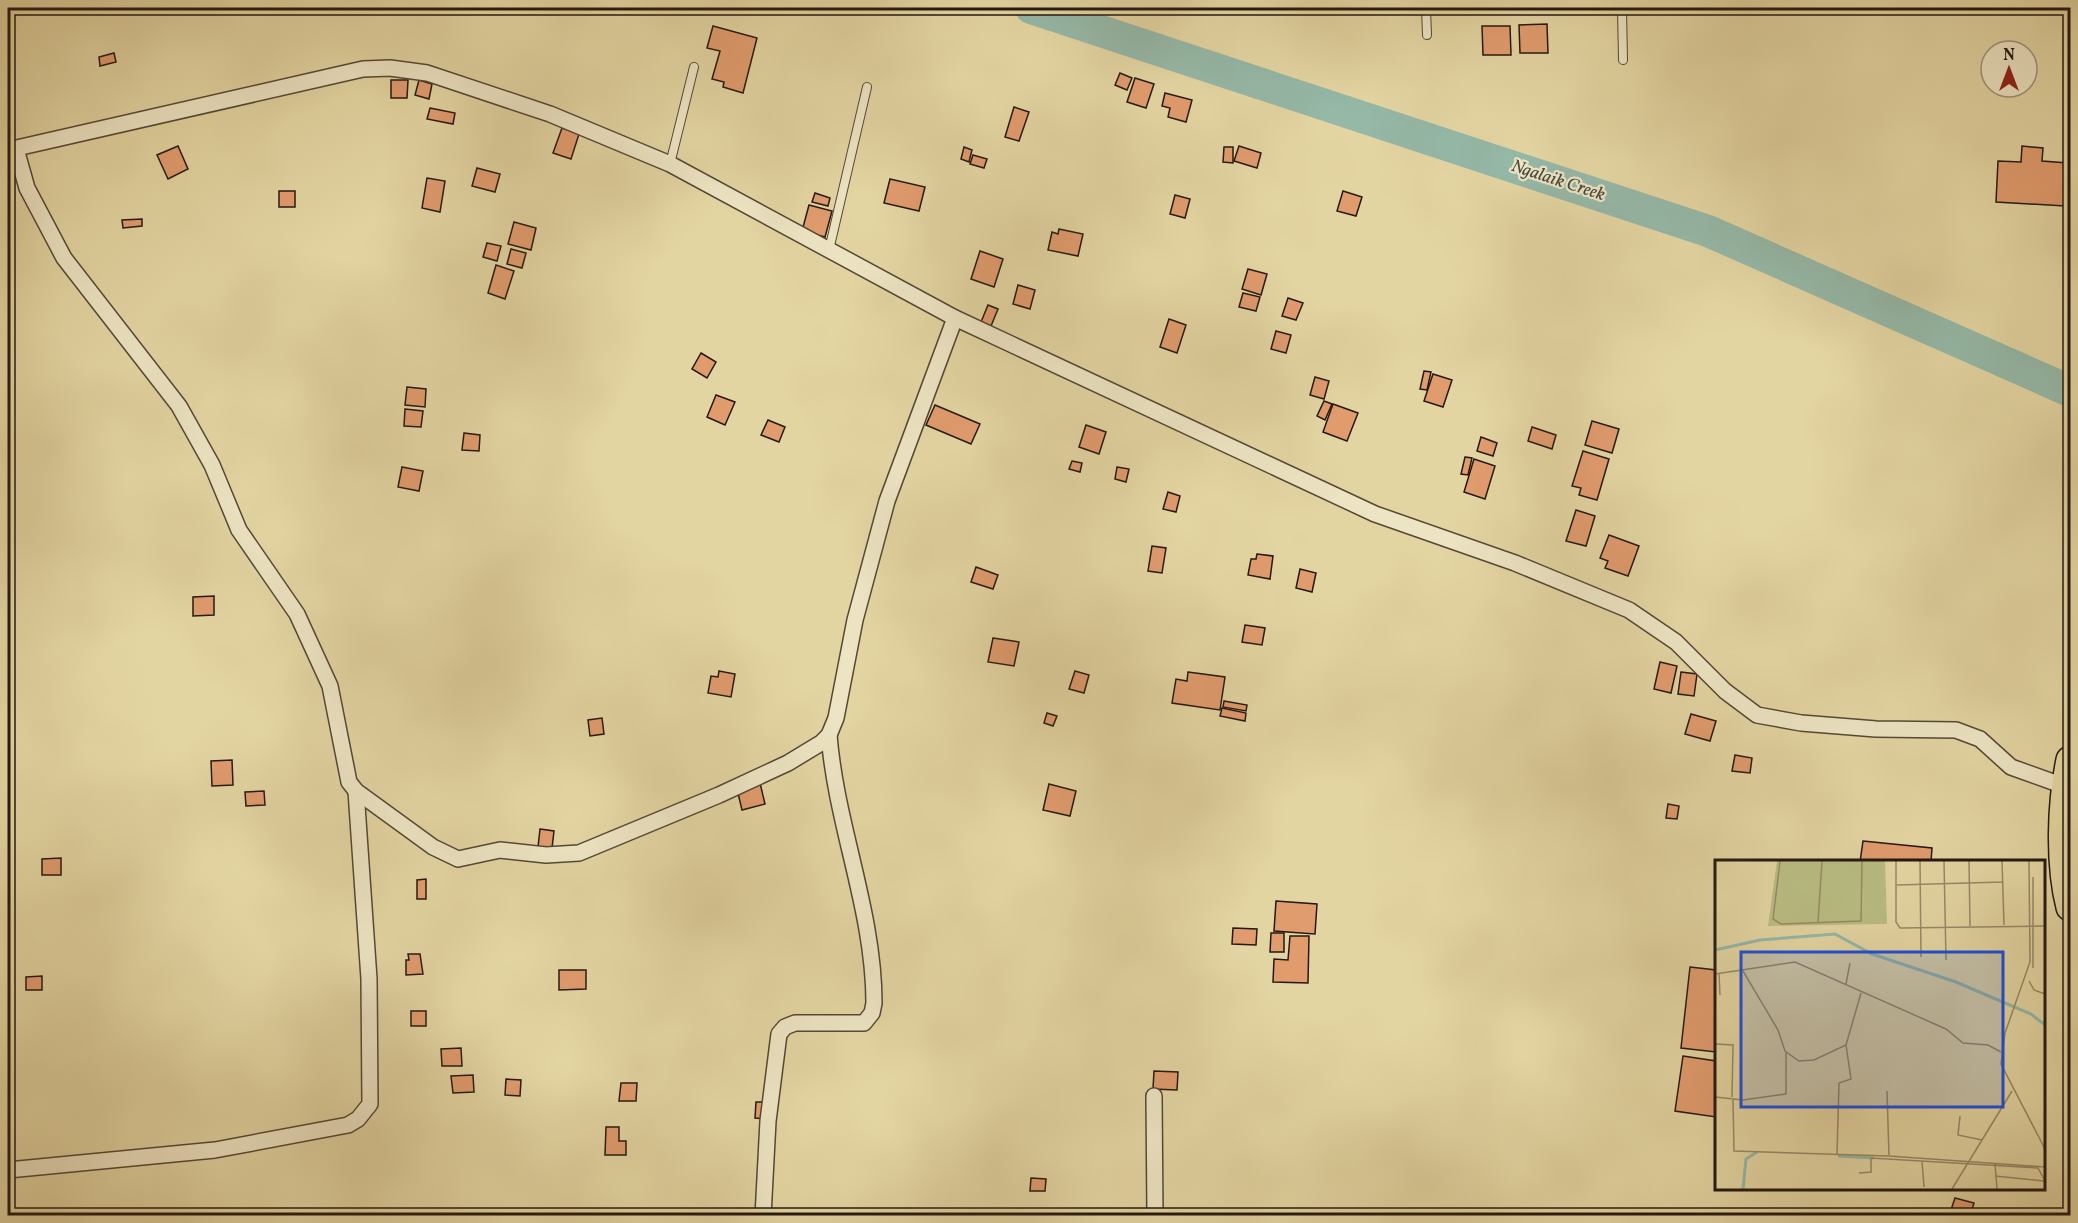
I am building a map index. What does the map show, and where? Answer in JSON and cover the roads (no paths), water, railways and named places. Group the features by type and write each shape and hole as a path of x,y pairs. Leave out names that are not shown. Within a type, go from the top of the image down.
{"highway":[{"path":"2070,760 2064,786 2065,885 2070,907"}],"street":[{"path":"829,735 788,763 627,835 579,853 546,855 500,850 458,859 433,848 356,791 346,773 330,686 297,614 239,530 212,465 179,406 64,258 27,188 12,150 339,73 390,68 427,73 550,114 670,164 955,318 1375,514 1515,563 1629,610 1676,642 1725,691 1757,716 1801,723 1876,729 1956,730 1980,740 2011,767 2064,786"},
{"path":"763,1215 768,1121 779,1034 785,1027 795,1023 864,1023 872,1012 874,1003 869,942 849,841 832,775 829,735 836,718 855,620 886,501 955,318"},
{"path":"8,1170 214,1150 348,1125 367,1111 370,1104 369,979 356,791"},
{"path":"1154,1096 1155,1215"}],"lane":[{"path":"1426,8 1427,35"},
{"path":"1622,8 1623,60"},
{"path":"670,164 694,67"},
{"path":"829,250 867,87"}],"waterway":[{"name":"Ngalaik Creek","path":"1031,8 1708,231 2070,391"}]}
